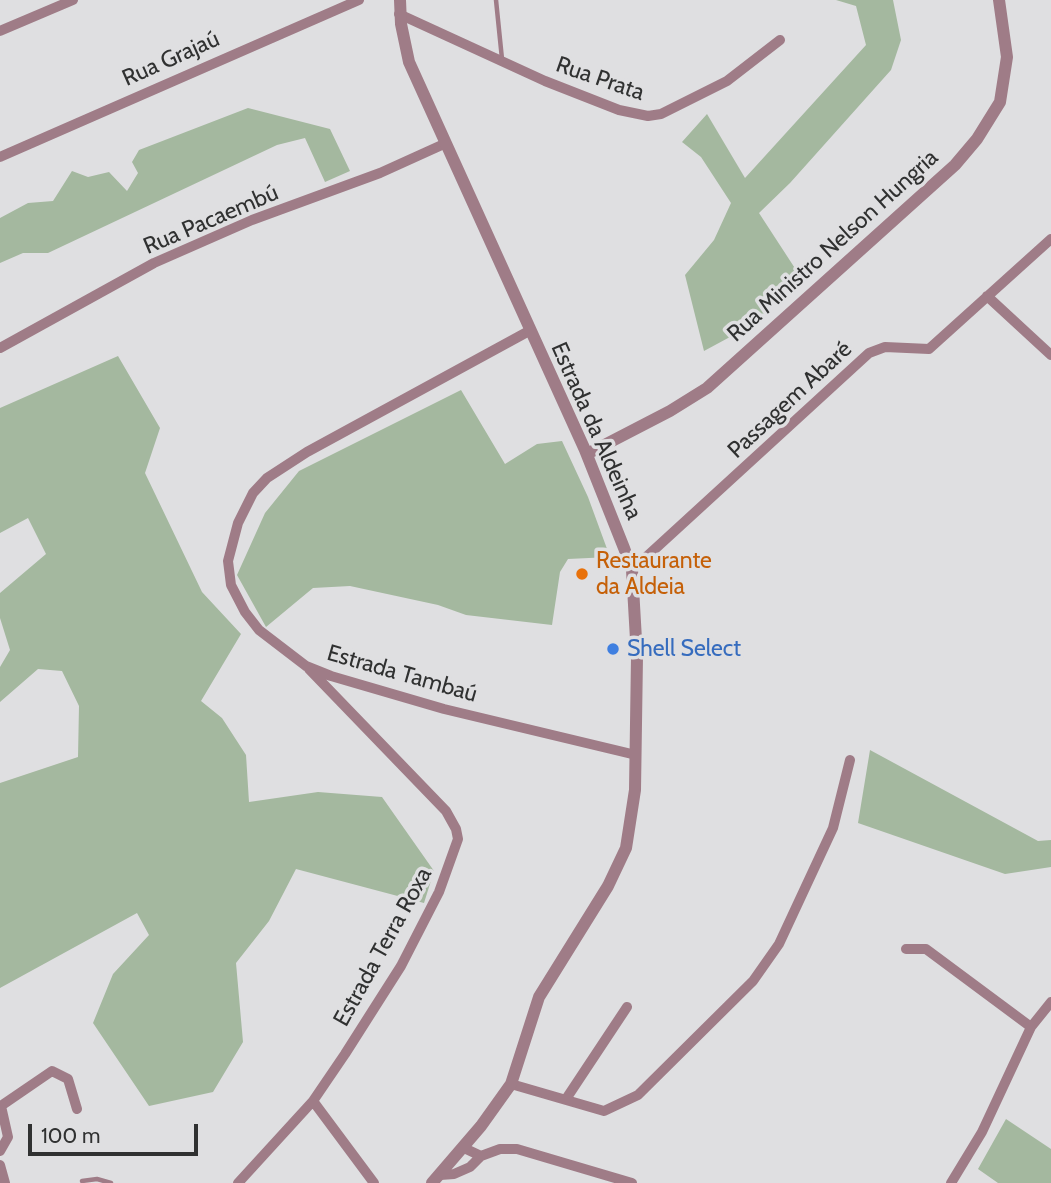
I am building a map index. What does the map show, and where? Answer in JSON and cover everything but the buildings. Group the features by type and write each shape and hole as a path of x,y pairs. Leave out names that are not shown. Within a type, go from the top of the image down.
{"street":[{"path":"0,31 73,0"},
{"name":"Rua Grajaú","path":"0,157 359,0"},
{"name":"Estrada da Aldeinha","path":"400,0 399,14 409,62 587,454 632,570 637,657 635,790 626,848 590,917 539,997 511,1084 464,1148 436,1179"},
{"name":"Rua Ministro Nelson Hungria","path":"587,454 670,411 707,388 955,165 977,139 1000,102 1007,57 999,0"},
{"name":"Rua Prata","path":"399,14 502,59 545,82 619,110 648,116 661,114 727,81 780,40"},
{"name":"Rua Pacaembú","path":"0,348 154,263 252,220 380,173 444,144"},
{"name":"Passagem Abaré","path":"632,570 869,353 885,347 929,349 1051,239"},
{"path":"987,296 1051,355"},
{"name":"Estrada Tambaú","path":"529,331 282,466 253,493 238,523 228,561 231,585 244,612 259,630 306,666 361,687 636,755"},
{"name":"Estrada Terra Roxa","path":"238,1183 313,1101 401,966 439,892 458,839 456,829 446,811 306,666"},
{"path":"511,1084 566,1099 589,1109 604,1111 630,1101 753,981 779,944 833,828 850,760"},
{"path":"906,949 926,948 1031,1027"},
{"path":"951,1183 982,1132 1031,1027 1051,1002"},
{"path":"566,1099 627,1007"},
{"path":"0,1151 8,1137 1,1106 52,1071 68,1079 77,1109"},
{"path":"313,1101 374,1183"},
{"path":"464,1148 481,1156"},
{"path":"436,1179 470,1167 481,1156 500,1149 517,1149 632,1183"},
{"path":"0,1165 5,1183"}],"lane":[{"path":"496,0 502,59"},
{"path":"82,1181 97,1179 111,1183"}],"green space":[{"path":"836,0 893,0 901,40 891,70 790,183 759,213 800,276 754,324 704,351 685,275 714,240 731,203 701,157 682,142 707,114 745,178 866,45 856,6"},
{"path":"248,108 330,129 350,171 325,182 305,138 277,145 48,253 23,253 0,263 0,218 28,203 53,201 72,171 88,177 109,172 127,191 138,173 132,162 139,150"},
{"path":"118,356 160,428 145,473 202,592 241,634 201,701 222,718 246,755 249,802 318,792 382,797 434,871 424,903 296,869 269,921 236,963 243,1042 213,1092 149,1106 93,1023 113,974 149,935 137,913 0,988 0,783 78,757 79,706 62,671 38,669 0,702 0,667 10,650 0,618 0,593 46,554 28,518 0,533 0,408"},
{"path":"461,390 505,464 537,444 562,441 588,497 610,557 568,559 560,572 552,625 466,615 438,605 350,586 313,588 266,627 237,575 265,513 299,471"},
{"path":"870,750 1038,841 1051,840 1051,867 1005,874 858,823"},
{"path":"1006,1119 1051,1149 1051,1183 998,1183 978,1169"}],"place":[{"name":"Restaurante da Aldeia","path":"582,574"},
{"name":"Shell Select","path":"613,649"}]}
